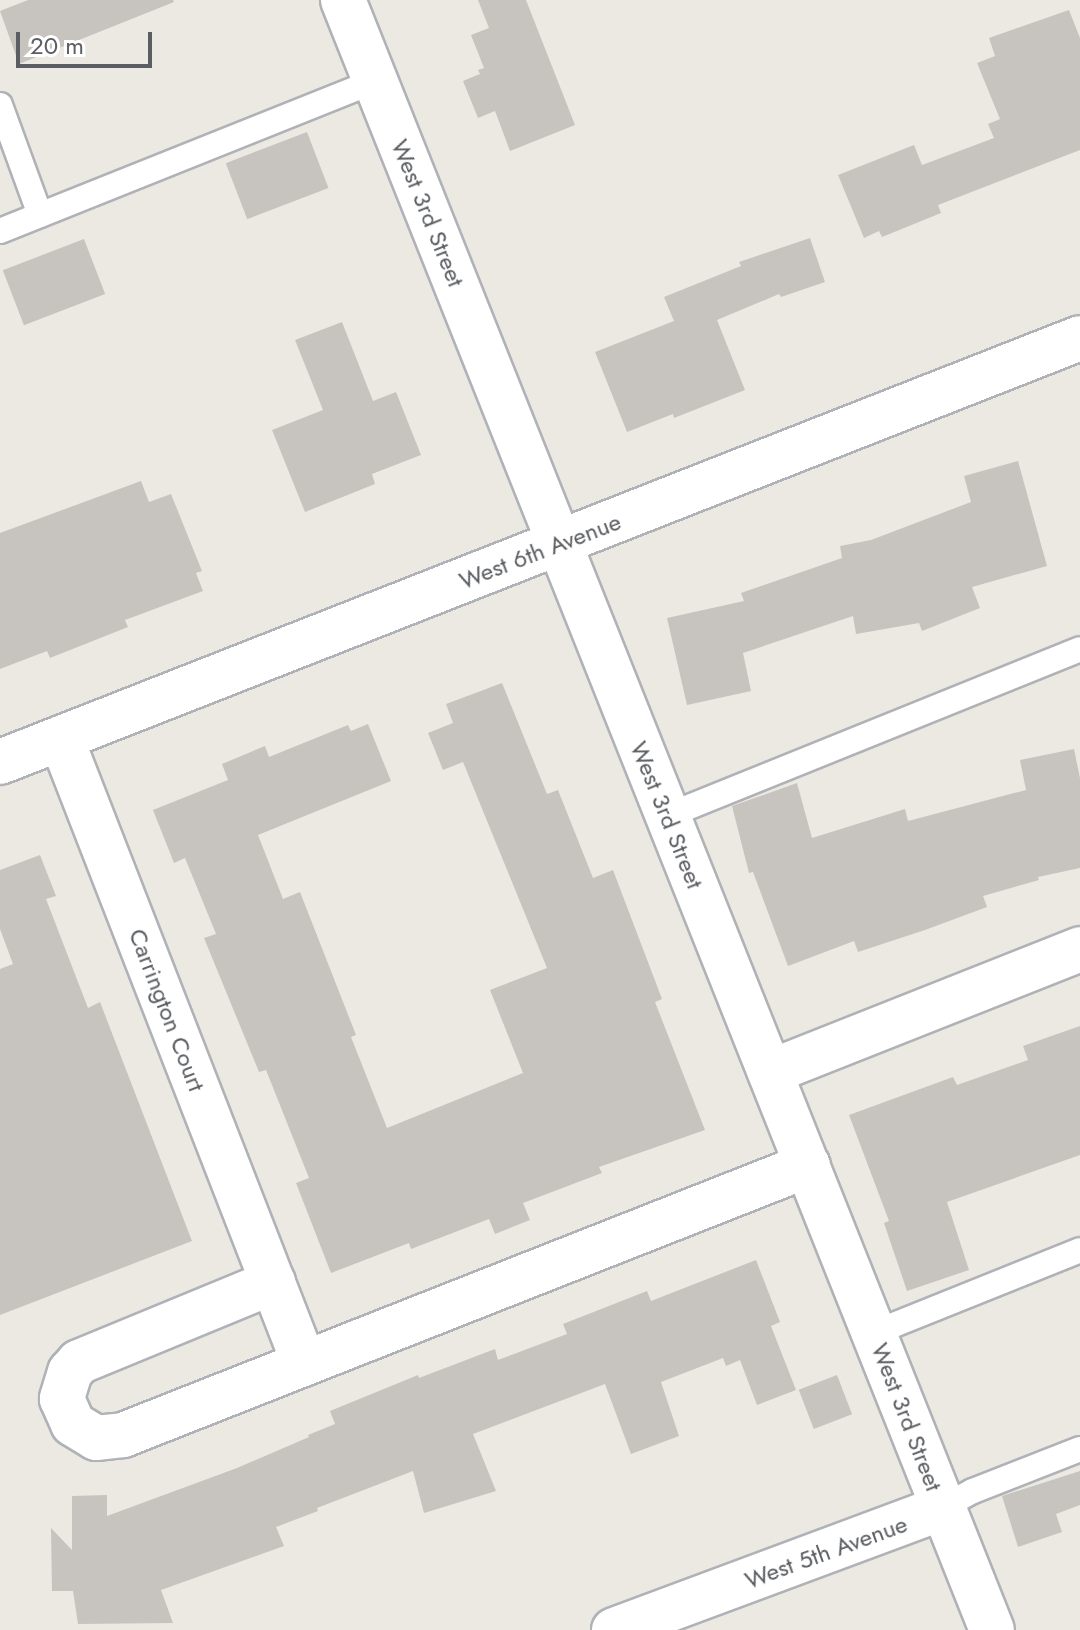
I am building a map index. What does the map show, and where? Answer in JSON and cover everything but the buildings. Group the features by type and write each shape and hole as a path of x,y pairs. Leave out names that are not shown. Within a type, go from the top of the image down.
{"street":[{"name":"West 3rd Street","path":"343,0 992,1630"},
{"name":"West 6th Avenue","path":"0,762 1080,338"},
{"name":"Carrington Court","path":"61,738 304,1363"},
{"path":"770,1072 1080,949"},
{"path":"273,1282 79,1362 64,1385 65,1412 83,1433 110,1439 808,1165"},
{"name":"West 5th Avenue","path":"614,1630 942,1508"}],"lane":[{"path":"0,231 375,81"},
{"path":"0,105 40,215"},
{"path":"667,816 1080,649"},
{"path":"874,1333 1080,1250"},
{"name":"West 5th Avenue","path":"942,1508 973,1491 1080,1449"}]}
